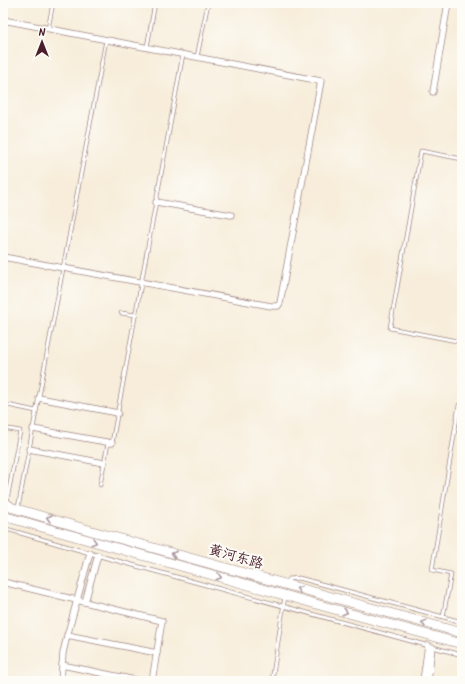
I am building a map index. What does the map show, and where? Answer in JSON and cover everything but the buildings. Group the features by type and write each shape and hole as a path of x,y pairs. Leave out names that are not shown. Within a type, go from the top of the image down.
{"main road":[{"name":"黄河东路","path":"5,502 18,509 462,634"},
{"name":"黄河东路","path":"3,516 285,596 462,644"}],"street":[{"path":"433,92 448,3"},
{"path":"3,20 321,81 280,303 278,306 141,283 3,257"},
{"path":"156,202 231,215"},
{"path":"39,398 118,413"},
{"path":"33,428 110,443"},
{"path":"29,449 104,463"},
{"path":"61,681 63,654 67,635 90,553"},
{"path":"85,602 98,555"},
{"path":"3,582 162,621 152,681"},
{"path":"67,635 157,652"},
{"path":"423,681 430,646"},
{"path":"428,681 430,646"},
{"path":"62,665 140,681"}],"lane":[{"path":"48,29 53,3"},
{"path":"147,48 155,3"},
{"path":"197,57 208,3"},
{"path":"18,509 106,40"},
{"path":"100,484 104,463 118,413 183,54"},
{"path":"462,159 421,151 390,328 462,342"},
{"path":"121,313 136,315"},
{"path":"3,404 36,411"},
{"path":"443,617 451,574 432,570 459,405"},
{"path":"457,418 462,419"},
{"path":"3,428 20,431 5,502"},
{"path":"3,497 5,502"},
{"path":"3,528 462,655"},
{"path":"284,584 289,579 299,578 462,622"},
{"path":"272,681 285,596"}]}
